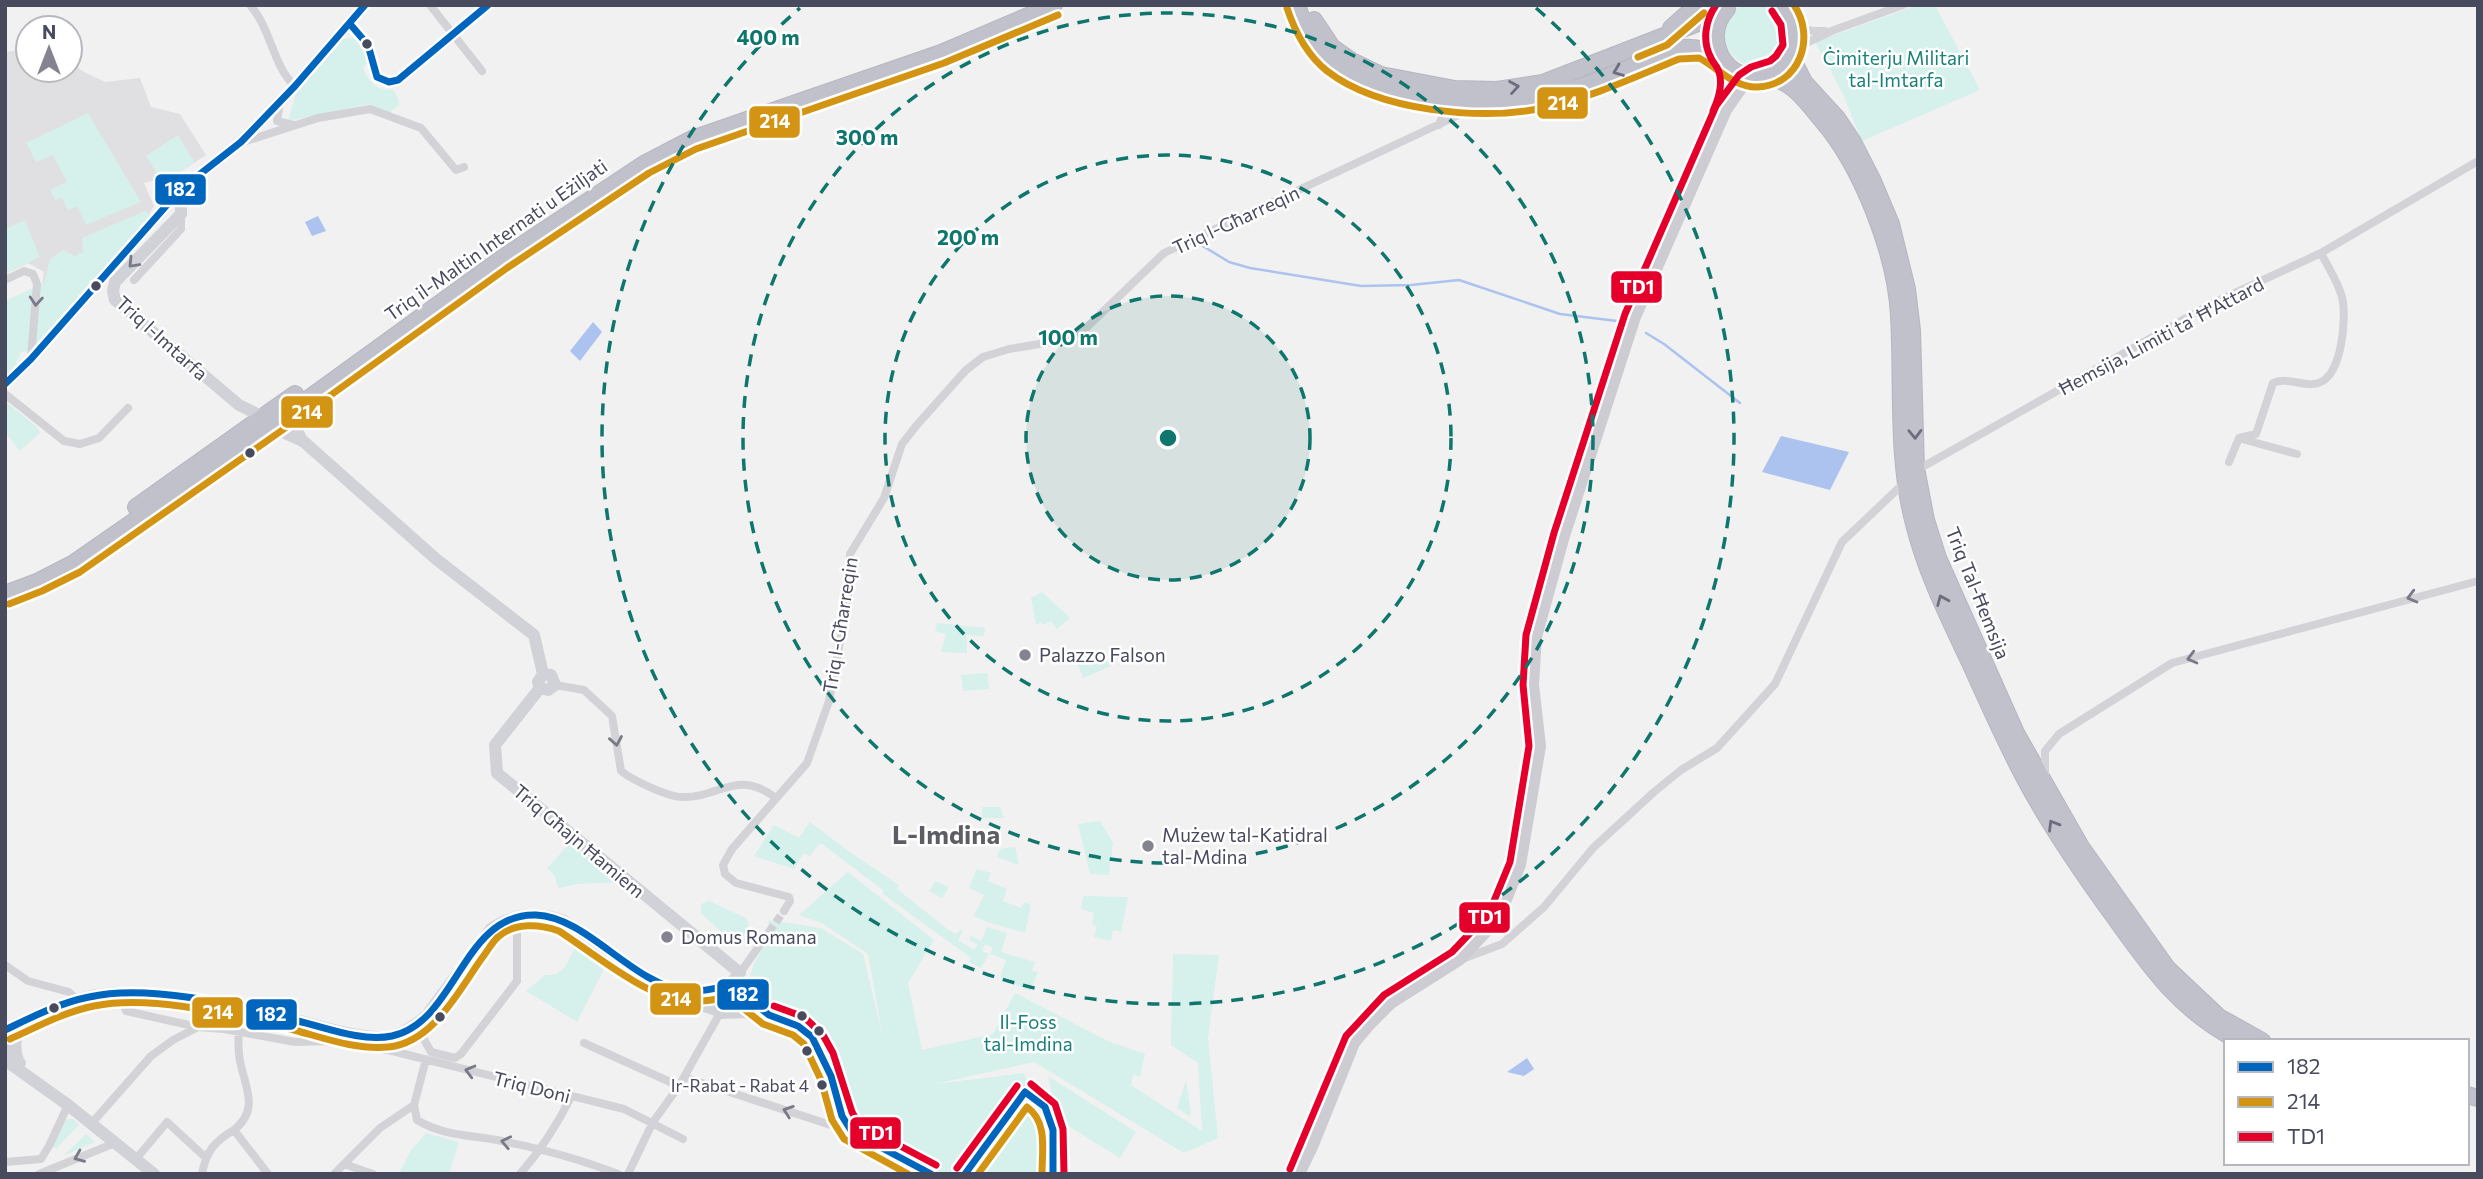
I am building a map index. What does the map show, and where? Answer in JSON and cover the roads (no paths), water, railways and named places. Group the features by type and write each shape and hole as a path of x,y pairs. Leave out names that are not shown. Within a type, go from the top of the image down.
{"highway":[{"name":"Triq il-Maltin Internati u Eżiljati","path":"5,594 37,582 74,563 495,251 641,156 688,132 934,45 1030,5"},
{"name":"Triq il-Maltin Internati u Eżiljati","path":"5,584 33,574 68,555 267,421 298,405 501,259 644,164 692,139 941,53 1054,5"},
{"name":"Triq Tal-Ħemsija","path":"1297,5 1320,50 1344,70 1375,85 1438,98 1486,103 1519,101 1572,89 1676,49 1691,46 1702,48 1746,75 1778,78 1800,93 1843,149 1867,194 1887,253 1899,314 1902,448 1906,482 1914,524 1927,565 1952,625 2025,779 2075,862 2170,990 2201,1019 2236,1039"},
{"path":"1308,5 1321,32 1332,47 1352,61 1381,75 1455,89 1497,90 1543,83 1708,19 1728,8"},
{"path":"1661,36 1697,5"},
{"path":"1758,76 1778,69 1792,52 1794,27 1789,15 1780,5"},
{"path":"1728,8 1716,32 1720,54 1728,65"},
{"name":"Triq Tal-Ħemsija","path":"1792,52 1804,82 1837,118 1853,142 1872,179 1899,249 1912,330 1916,468 1926,520 1938,558 2016,733 2081,847 2167,968 2219,1017 2258,1039"}],"main road":[{"path":"1726,110 1728,65"},
{"path":"1299,1174 1354,1044 1391,1003 1459,960 1499,919 1520,865 1540,746 1533,685 1536,637 1564,536 1635,317 1726,110 1742,87 1758,76"}],"street":[{"path":"250,5 273,46 285,78 295,86"},
{"name":"Triq l-Imtarfa","path":"5,384 31,359 181,189 241,142 263,120 365,5"},
{"path":"430,5 482,71"},
{"path":"349,24 367,42 375,74 388,82 398,80 488,5"},
{"path":"1792,52 1834,30 1903,5"},
{"path":"1794,27 1814,31 1834,30"},
{"path":"1438,98 1445,108 1444,116 1438,125"},
{"path":"280,102 277,121 295,125"},
{"name":"Triq l-Għarreqin","path":"784,911 790,901 789,897 729,879 723,870 725,858 807,763 825,716 847,609 848,562 853,547 884,498 902,444 916,426 966,370 983,357 1009,349 1058,341 1086,328 1164,253 1486,103"},
{"path":"241,142 318,118 370,109 421,128 456,170 464,167"},
{"path":"263,120 275,132"},
{"name":"Ħemsija, Limiti ta' Ħ'Attard","path":"1916,468 1926,465 2211,304 2321,253 2478,161"},
{"name":"Triq l-Imtarfa","path":"134,280 181,229 181,189"},
{"name":"Triq l-Imtarfa","path":"181,214 115,282 115,300 239,405 267,421"},
{"path":"2239,438 2256,434 2273,383 2281,380 2317,384 2327,378 2334,368 2345,325 2342,296 2321,253"},
{"path":"5,280 24,271 33,274 37,284 31,359"},
{"path":"5,394 64,441 80,444 99,438 128,408"},
{"path":"298,405 294,424 303,441"},
{"path":"267,421 303,441 436,559 534,635 541,681 551,676 555,685 584,690 612,716 621,771 632,779 676,797 707,793 737,783 765,789 776,798"},
{"path":"2239,438 2297,454"},
{"path":"2229,461 2239,438"},
{"path":"1459,960 1502,944 1544,907 1593,848 1654,792 1681,770 1717,748 1775,684 1842,542 1906,482"},
{"path":"2047,789 2043,760 2045,751 2059,734 2172,663 2478,581"},
{"name":"Triq Għajn Ħamiem","path":"541,681 495,745 497,772 740,973"},
{"path":"5,1030 75,998 121,993 238,1007 387,1043 427,1015 484,935 501,922 521,915 536,914 564,921 676,996 728,1014 735,1012 769,1015"},
{"path":"416,1025 431,1052 455,1058 461,1054 517,981 517,931 521,915"},
{"path":"718,1011 712,1002 730,989 769,932"},
{"path":"5,965 28,981 69,992 75,998"},
{"path":"657,983 686,991 730,989 769,1015 798,1026 816,1041 831,1076 842,1116 852,1132"},
{"path":"730,989 741,1001 735,1012"},
{"name":"Triq Doni","path":"121,993 126,1011 198,1027 295,1042 387,1043 426,1059 624,1109 683,1139"},
{"path":"628,1174 653,1122 679,1086 708,1036 718,1011"},
{"path":"12,1064 15,1037 23,1022"},
{"path":"91,1124 150,1056 198,1027"},
{"path":"202,1174 205,1157 216,1140 243,1123 250,1100 240,1061 239,1032"},
{"path":"584,1044 679,1086"},
{"path":"5,1048 12,1064 68,1105 151,1173"},
{"path":"426,1059 414,1105 417,1120 433,1130 541,1149 580,1159 618,1174"},
{"path":"684,1077 852,1132 931,1174"},
{"path":"965,1174 1026,1092 1045,1107 1053,1130 1053,1174"},
{"path":"520,1174 541,1149 571,1097"},
{"path":"68,1105 41,1158 41,1172 115,1143"},
{"path":"334,1174 380,1128 414,1105"},
{"path":"136,1159 166,1122 205,1157"},
{"path":"234,1130 268,1174"},
{"path":"5,1163 41,1158"},
{"path":"344,1164 373,1174"}],"water":[{"path":"318,216 326,231 312,236 305,222"},
{"path":"593,322 602,332 580,361 570,351"},
{"path":"1781,436 1849,452 1830,490 1762,472"},
{"path":"1527,1058 1534,1069 1524,1076 1507,1072"}],"waterway":[{"path":"1198,243 1229,262 1250,268 1361,286 1459,280 1560,314 1624,324"},
{"path":"1646,333 1740,403"}],"tunnel":[{"path":"769,932 784,911"}],"place":[{"name":"Palazzo Falson","path":"1025,655"},
{"name":"Mużew tal-Katidral tal-Mdina","path":"1148,846"},
{"name":"Domus Romana","path":"667,937"},
{"name":"Ir-Rabat - Rabat 4","path":"822,1085"}],"district":[{"name":"L-Imdina","path":"946,835"}],"park label":[{"name":"Ċimiterju Militari tal-Imtarfa","path":"1896,69"},
{"name":"Il-Foss tal-Imdina","path":"1028,1033"}]}
